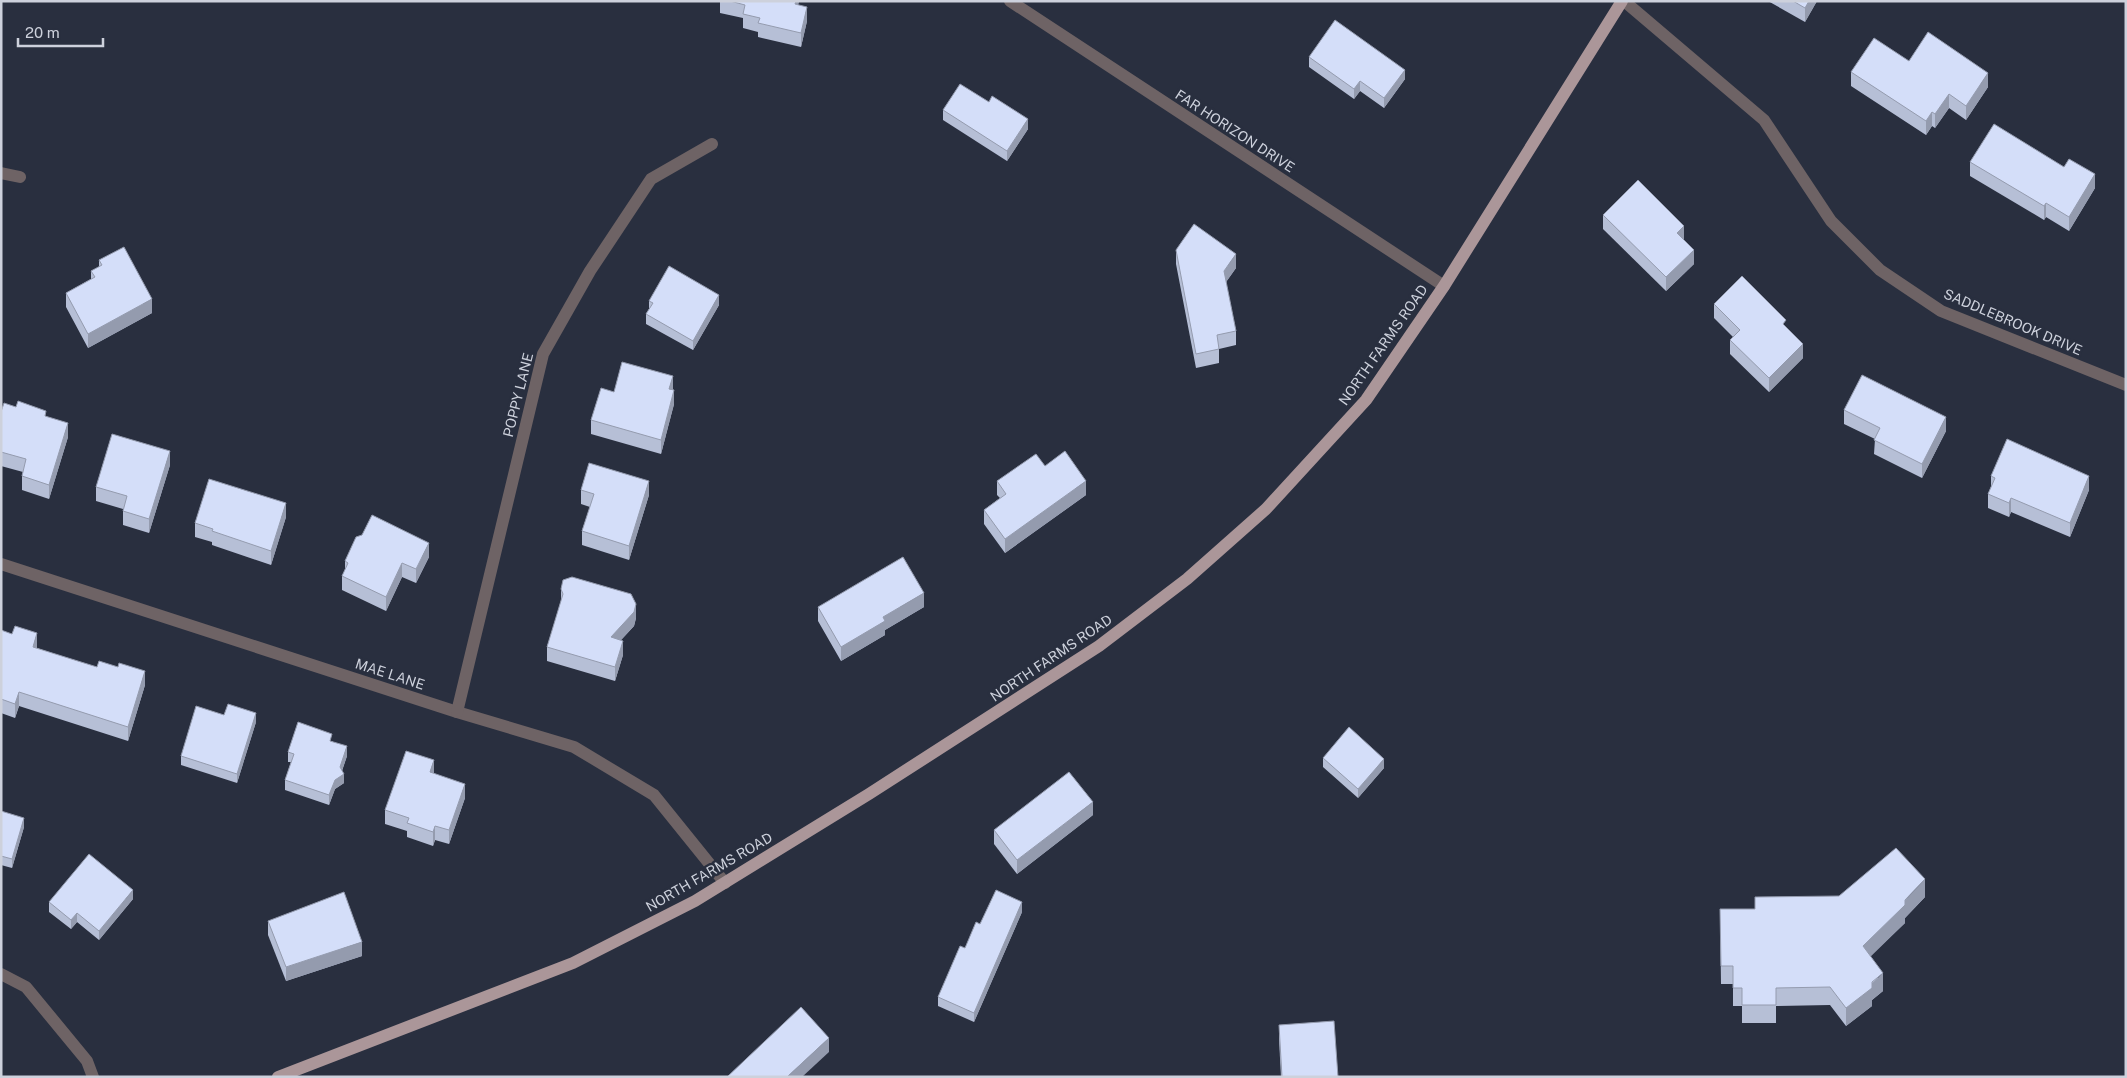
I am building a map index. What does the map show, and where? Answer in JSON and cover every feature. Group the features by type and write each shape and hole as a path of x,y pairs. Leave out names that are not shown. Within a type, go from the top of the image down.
{"main road":[{"name":"NORTH FARMS ROAD","path":"278,1077 573,963 695,901 869,794 1099,646 1187,579 1266,509 1366,400 1444,286 1623,1"}],"street":[{"name":"FAR HORIZON DRIVE","path":"1010,1 1444,286"},
{"name":"SADDLEBROOK DRIVE","path":"1623,1 1764,120 1831,221 1880,270 1941,311 2126,385"},
{"name":"POPPY LANE","path":"457,712 543,354 590,271 651,179 712,144"},
{"path":"1,173 20,177"},
{"name":"MAE LANE","path":"1,564 457,712 574,747 654,795 725,883"},
{"path":"1,974 26,987 87,1062 93,1077"}],"building":[{"path":"730,1 796,1 795,4 807,7 801,33 758,23 760,18 743,14 745,5"},
{"path":"1793,1 1809,1 1805,8"},
{"path":"1335,20 1405,70 1384,98 1360,81 1354,89 1309,57"},
{"path":"1928,32 1988,73 1966,106 1949,94 1935,114 1932,112 1926,121 1851,72 1874,38 1909,61"},
{"path":"960,84 989,102 992,96 1028,119 1007,151 943,110"},
{"path":"1994,124 2064,167 2069,159 2095,174 2069,217 2046,203 2044,206 1970,162"},
{"path":"1638,180 1684,226 1677,233 1694,250 1666,277 1603,215"},
{"path":"1194,224 1236,254 1224,271 1236,331 1217,335 1219,349 1196,354 1176,250"},
{"path":"124,247 152,299 88,334 66,293 95,277 91,271 102,265 99,260"},
{"path":"669,266 719,295 693,341 646,314 653,303 649,301"},
{"path":"1742,276 1786,320 1783,324 1803,344 1769,378 1730,340 1740,330 1714,304"},
{"path":"622,362 673,376 669,389 674,390 661,440 591,420 601,388 614,392"},
{"path":"1862,375 1946,417 1922,464 1874,440 1880,428 1844,410"},
{"path":"18,401 46,411 45,416 68,423 49,485 22,476 26,459 1,452 1,412 4,403 16,407"},
{"path":"112,434 170,451 149,519 123,511 127,496 96,487"},
{"path":"2007,439 2089,476 2070,523 2011,498 2009,503 1988,494 1995,478 1991,476"},
{"path":"1065,451 1086,481 1005,539 984,510 1006,494 997,481 1036,454 1045,466"},
{"path":"589,463 649,481 629,546 582,531 594,494 581,490"},
{"path":"209,479 286,503 271,551 212,531 213,529 195,523"},
{"path":"372,515 429,543 416,569 402,563 386,597 342,576 348,563 345,561 356,537 362,535"},
{"path":"903,557 924,593 883,617 885,621 841,647 818,607"},
{"path":"572,577 631,594 636,604 634,612 611,637 623,641 615,667 547,647 563,594 561,589 563,580"},
{"path":"15,626 37,633 33,647 97,667 99,661 118,667 119,663 145,671 128,727 19,692 15,704 1,699 1,630 12,634"},
{"path":"228,704 256,713 237,774 181,756 196,706 224,715"},
{"path":"298,722 332,734 330,741 347,746 340,767 344,774 335,780 329,795 285,780 294,754 288,752"},
{"path":"1349,727 1384,759 1358,789 1323,758"},
{"path":"406,751 434,760 430,772 465,784 449,830 435,826 433,832 407,823 409,818 385,810"},
{"path":"1069,772 1093,802 1017,860 994,830"},
{"path":"1,811 24,818 12,859 1,856"},
{"path":"1896,848 1925,879 1905,900 1905,905 1863,946 1883,973 1872,982 1872,988 1846,1008 1830,987 1776,988 1776,1005 1742,1005 1742,988 1733,988 1733,966 1721,966 1720,909 1755,909 1755,897 1839,896"},
{"path":"89,854 133,890 99,931 77,913 71,920 49,902"},
{"path":"996,890 1022,902 974,1013 938,997 960,946 965,948 976,922 980,924"},
{"path":"344,892 362,942 286,967 268,921"},
{"path":"801,1007 829,1038 787,1077 727,1077"},
{"path":"1334,1021 1338,1077 1282,1077 1279,1025"}]}
